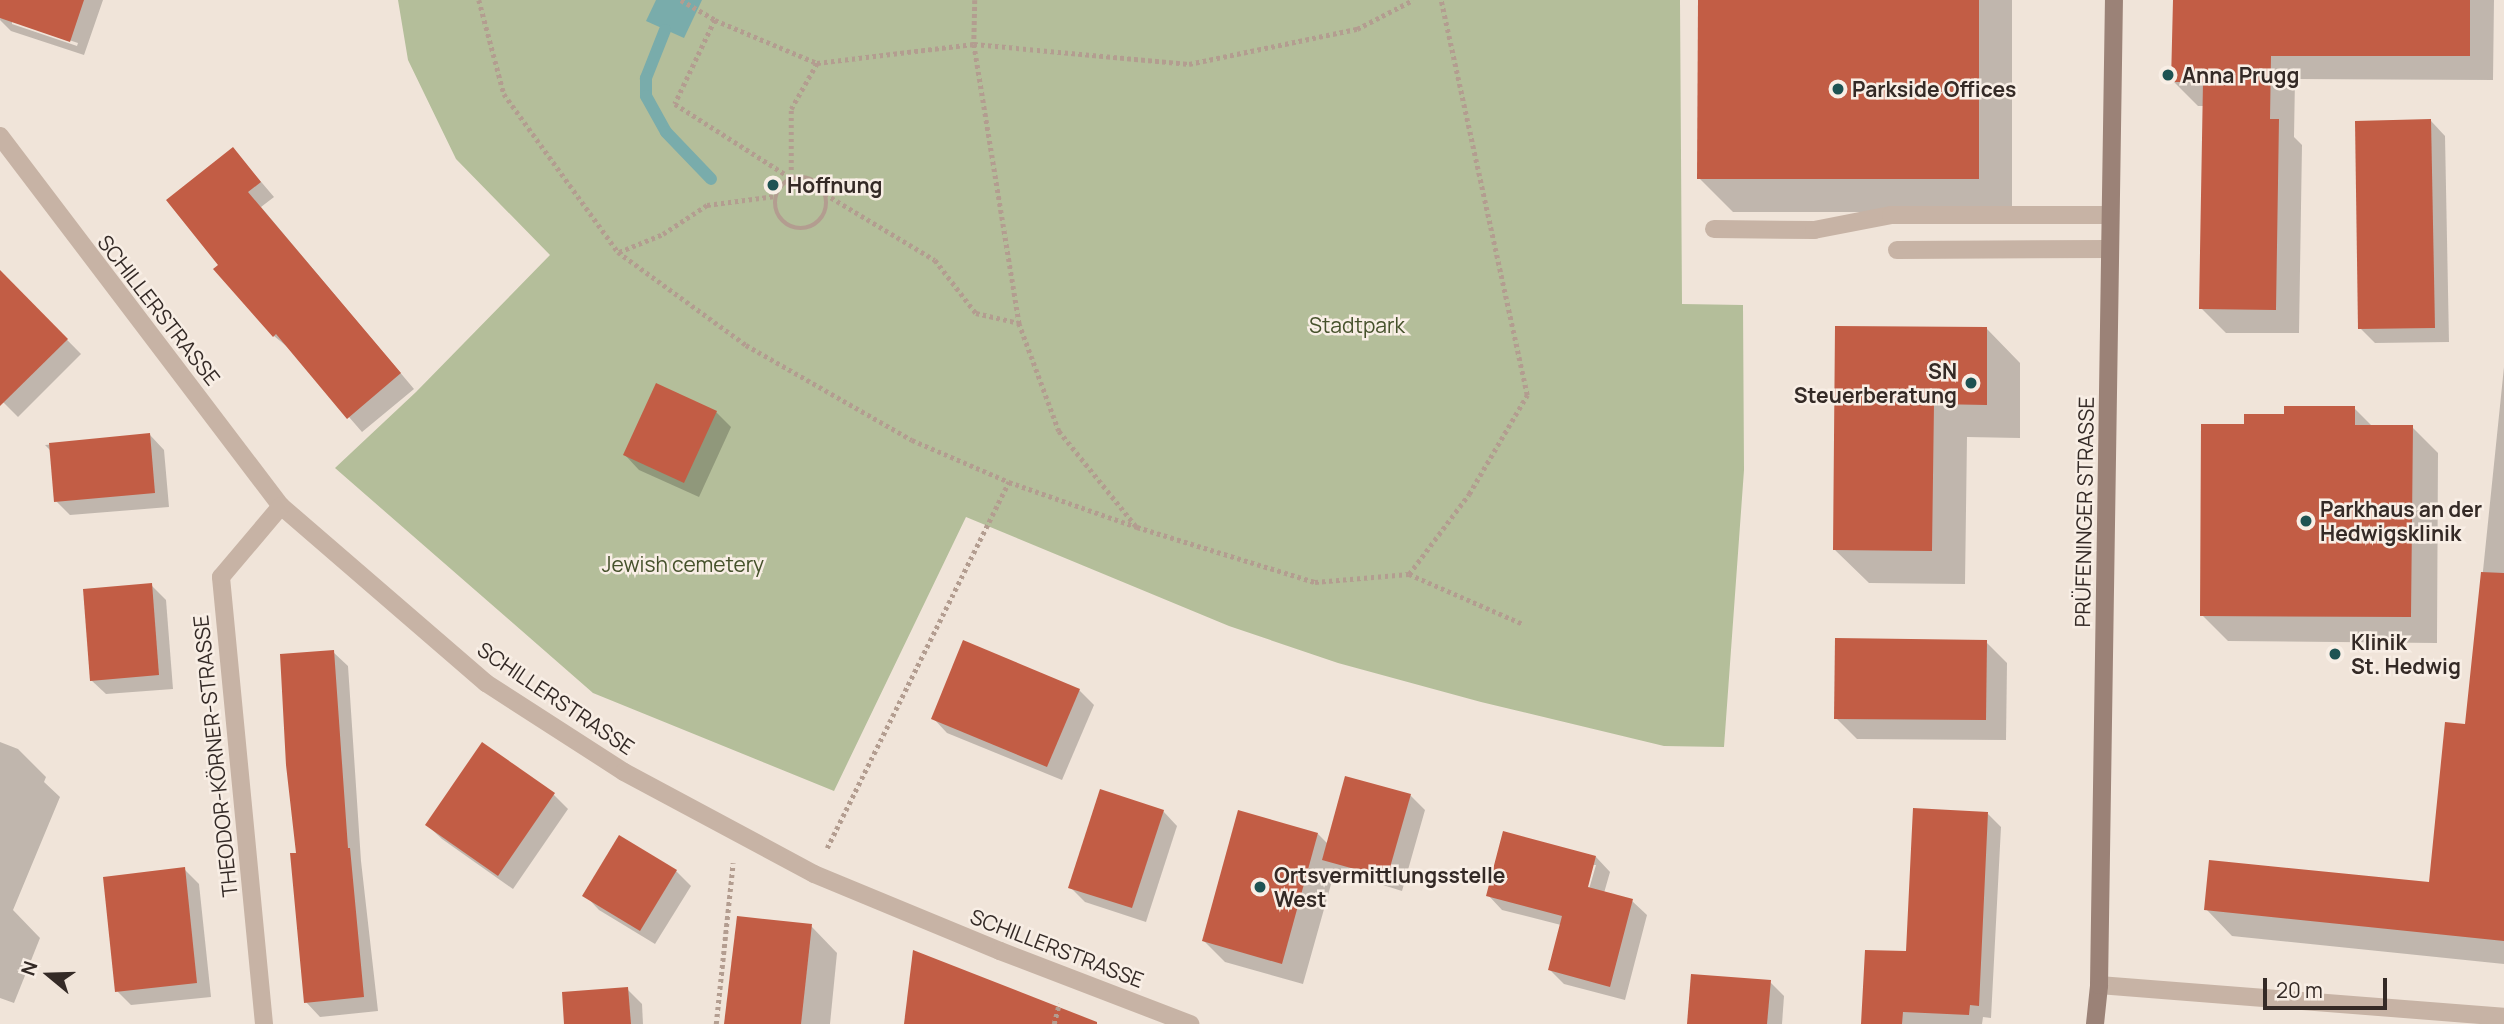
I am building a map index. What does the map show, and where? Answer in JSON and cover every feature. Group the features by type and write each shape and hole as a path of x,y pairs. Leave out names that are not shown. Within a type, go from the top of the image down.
{"street":[{"name":"PRÜFENINGER STRASSE","path":"2095,1024 2099,985 2113,0"},
{"name":"SCHILLERSTRASSE","path":"0,136 60,219 281,506 486,683 624,772 736,835 814,874 1000,951 1190,1024"},
{"path":"1714,229 1814,230 1891,215 2110,215"},
{"path":"1897,250 2110,249"},
{"name":"THEODOR-KÖRNER-STRASSE","path":"264,1024 221,577 281,506"},
{"path":"2099,985 2504,1017"}],"path":[{"path":"479,0 503,94 618,252 746,345 912,440 1009,482 1137,527 1315,582 1409,574 1523,624"},
{"path":"681,0 715,20 817,63 974,44 1189,64 1357,29 1413,0"},
{"path":"975,0 974,44 1019,323 1059,430 1137,527"},
{"path":"1409,574 1469,494 1527,394 1441,0"},
{"path":"715,20 676,104 791,178 809,177 817,182 825,194 827,206 816,224 797,229 782,221 776,214 775,197 778,189 791,178 791,109 817,63"},
{"path":"825,194 935,260 976,313 1019,323"},
{"path":"618,252 663,234 707,205 775,197"},
{"path":"814,874 1009,482"},
{"path":"716,1024 736,835"}],"green space":[{"name":"Stadtpark","path":"398,0 1680,0 1682,304 1743,305 1744,470 1724,747 1664,746 1481,702 1338,663 1229,626 966,517 834,791 593,693 335,468 416,392 550,255 456,159 408,60"}],"water":[{"path":"656,0 702,0 684,38 646,21"}],"building":[{"path":"0,0 84,0 70,42 0,18"},
{"name":"Parkside Offices","path":"1698,0 1979,0 1979,179 1697,179"},
{"path":"2173,0 2470,0 2470,56 2271,56 2270,119 2279,119 2276,310 2199,309 2203,82 2171,82"},
{"path":"2431,119 2435,328 2358,329 2355,121"},
{"path":"233,147 261,182 248,192 401,373 347,419 276,334 273,337 213,269 218,265 166,200"},
{"path":"0,270 68,339 0,406"},
{"path":"1835,326 1987,327 1987,405 1934,404 1932,551 1833,550"},
{"path":"656,383 717,411 684,483 623,455"},
{"name":"Parkhaus an der Hedwigsklinik","path":"2284,406 2355,406 2355,425 2413,425 2411,617 2200,616 2201,424 2244,424 2244,414 2284,414"},
{"path":"150,433 155,493 54,502 49,443"},
{"path":"2481,572 2504,573 2504,941 2204,910 2209,860 2429,882 2445,722 2465,724"},
{"path":"152,583 159,675 90,681 83,589"},
{"path":"1835,638 1987,640 1986,720 1834,719"},
{"path":"963,640 1080,689 1047,767 931,719"},
{"path":"334,650 348,848 364,997 304,1003 290,853 296,853 286,765 280,654"},
{"path":"482,742 555,793 498,876 425,825"},
{"path":"1345,776 1411,794 1387,878 1322,860"},
{"path":"1100,789 1164,810 1132,908 1068,888"},
{"path":"1913,808 1988,812 1979,1006 1970,1005 1969,1015 1903,1012 1902,1024 1861,1024 1865,950 1906,951"},
{"name":"Ortsvermittlungsstelle West","path":"1238,810 1318,833 1282,964 1202,941"},
{"path":"1503,831 1596,856 1588,887 1633,899 1610,987 1548,970 1562,916 1486,896"},
{"path":"619,835 677,870 640,931 582,896"},
{"path":"185,867 197,983 115,992 103,877"},
{"path":"737,916 812,924 801,1024 724,1024"},
{"path":"913,950 1097,1022 1097,1024 904,1024"},
{"path":"1691,974 1771,980 1767,1024 1687,1024"},
{"path":"628,987 631,1024 564,1024 562,992"}],"waterway":[{"path":"665,30 646,78 646,96 666,132 711,179"}],"place":[{"name":"Anna Prugg","path":"2168,75"},
{"name":"Parkside Offices","path":"1838,89"},
{"name":"Hoffnung","path":"773,185"},
{"name":"SN Steuerberatung","path":"1971,383"},
{"name":"Parkhaus an der Hedwigsklinik","path":"2306,521"},
{"name":"Klinik St. Hedwig","path":"2335,654"},
{"name":"Ortsvermittlungsstelle West","path":"1260,887"}],"park label":[{"name":"Jewish cemetery","path":"683,564"}]}
